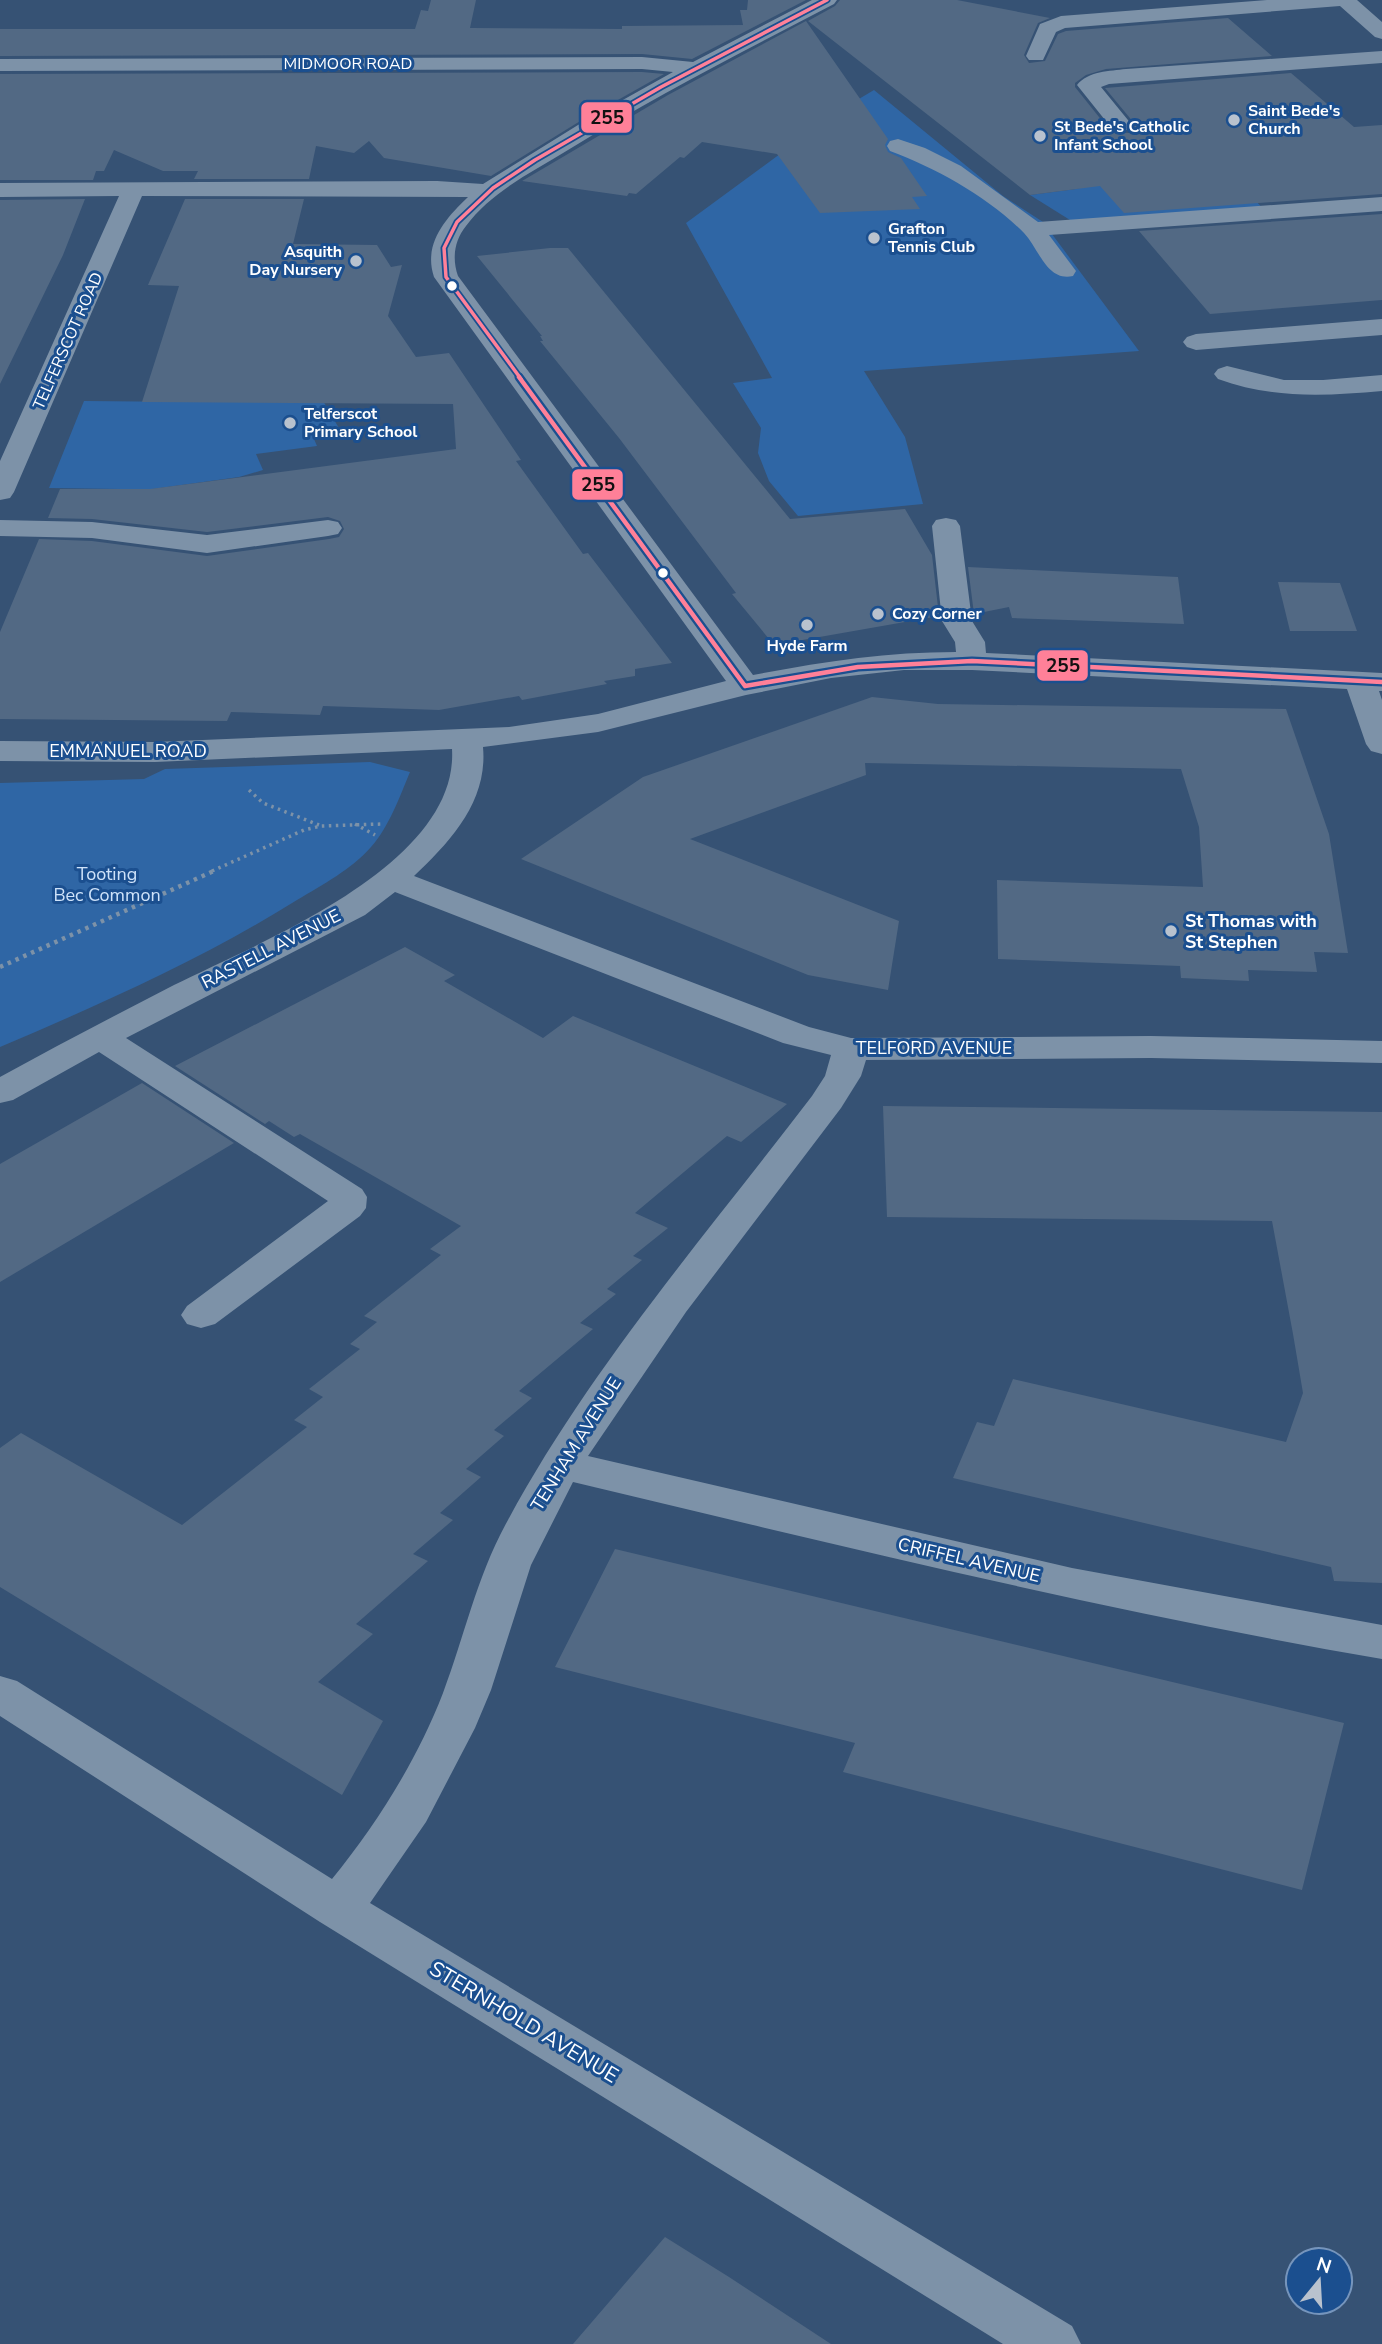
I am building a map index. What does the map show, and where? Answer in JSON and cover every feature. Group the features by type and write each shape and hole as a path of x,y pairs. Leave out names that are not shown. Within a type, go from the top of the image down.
{"street":[{"path":"745,686 446,277 441,263 447,237 465,213 489,191 577,134 695,68 827,0"},
{"path":"1035,56 1047,28 1061,22 1345,0 1378,25"},
{"path":"1121,125 1088,85 1093,81 1126,75 1382,57"},
{"name":"MIDMOOR ROAD","path":"0,65 642,64 695,68"},
{"path":"898,146 921,153 967,179 1033,229 1064,271"},
{"path":"0,190 437,188 489,191"},
{"name":"TELFERSCOT ROAD","path":"0,492 134,189"},
{"path":"1033,229 1382,204"},
{"path":"1196,342 1382,327"},
{"path":"1227,374 1260,386 1279,389 1382,383"},
{"path":"946,526 957,621 970,642 972,662"},
{"path":"0,528 92,530 206,544 328,528"},
{"name":"EMMANUEL ROAD","path":"0,751 155,752 467,739 598,723 745,686 867,664 972,662 1371,682"},
{"path":"1371,682 1382,744"},
{"name":"RASTELL AVENUE","path":"0,1092 100,1037 353,908 390,880 423,847 457,803 467,781 467,739"},
{"name":"TELFORD AVENUE","path":"390,880 416,887 566,948 796,1035 851,1049 1151,1047 1382,1052"},
{"path":"100,1037 348,1197 346,1208 201,1315"},
{"name":"TENHAM AVENUE","path":"338,1908 371,1868 422,1784 476,1667 503,1579 529,1520 559,1464 624,1368 828,1100 843,1076 851,1049"},
{"name":"CRIFFEL AVENUE","path":"559,1464 1084,1587 1292,1628 1382,1642"},
{"name":"STERNHOLD AVENUE","path":"0,1693 338,1908 1052,2344"}],"path":[{"path":"0,967 304,830 355,823 395,825"}],"green space":[{"name":"Grafton Tennis Club","path":"874,90 1003,196 1043,222 1139,351 864,371 905,437 923,504 798,516 769,481 758,453 761,428 733,383 772,378 686,223 837,112"},
{"path":"1211,151 1265,211 1078,225 1030,195 1076,189"},
{"path":"319,394 343,435 314,439 317,446 256,454 263,470 239,477 124,493 120,489 49,488 84,401 194,402"},
{"name":"Tooting Bec Common","path":"370,762 410,772 383,830 363,855 346,869 225,942 114,997 0,1047 0,783 144,779 165,769"}],"building":[{"path":"431,0 476,0 470,28 622,29 622,26 743,25 740,10 747,10 748,0 806,0 692,59 642,54 0,56 0,29 415,29 421,10 428,11"},
{"path":"840,0 957,0 1050,18 1038,23 1024,55 1029,63 1045,61 1058,34 1066,31 1228,18 1272,56 1106,69 1086,75 1075,83 1075,87 1111,132 1129,133 1134,123 1105,88 1291,73 1354,127 1382,125 1382,194 1124,213 1100,186 1030,195 808,21 835,6"},
{"path":"806,21 888,139 885,145 888,152 901,158 927,196 912,197 920,209 820,213 777,154 702,142 636,194 629,193 627,196 522,181 668,95"},
{"path":"0,74 664,74 491,176 384,158 369,141 354,153 316,146 309,179 194,179 198,171 163,171 114,150 104,171 96,171 93,180 0,180"},
{"path":"85,199 63,255 0,384 0,200"},
{"path":"185,199 304,199 293,244 377,245 391,267 402,265 388,316 416,357 449,353 521,460 516,461 583,554 588,553 672,663 635,669 635,676 604,681 607,684 522,700 519,696 439,710 323,706 320,715 231,712 227,721 0,719 0,632 39,539 92,541 207,556 329,539 339,537 344,529 340,521 328,517 207,532 92,519 48,518 60,489 150,489 456,449 453,404 142,402 179,286 148,285"},
{"path":"1382,214 1382,300 1210,314 1139,231"},
{"path":"568,248 790,519 905,509 932,555 939,616 774,645 732,594 736,593 619,438 540,341 543,341 542,336 477,256"},
{"path":"968,567 1178,577 1184,624 1012,618 1009,607 974,614"},
{"path":"1278,582 1340,583 1357,631 1290,631"},
{"path":"872,697 938,704 1286,709 1329,834 1348,953 1314,952 1317,972 1248,970 1249,981 1181,978 1180,966 998,959 997,880 1203,887 1199,827 1181,769 865,763 866,775 690,839 899,921 888,990 808,975 521,859 643,777"},
{"path":"405,947 455,975 444,981 543,1038 573,1016 787,1104 741,1142 727,1136 635,1213 668,1228 633,1256 642,1260 607,1289 616,1294 580,1323 593,1329 519,1391 532,1398 494,1430 504,1436 466,1469 481,1477 440,1513 453,1520 413,1554 428,1561 356,1624 373,1634 318,1682 383,1721 342,1795 0,1587 0,1448 21,1433 182,1525 307,1427 294,1420 323,1397 309,1389 360,1349 350,1344 377,1322 364,1316 441,1255 430,1249 461,1226 300,1134 294,1137 269,1121 265,1124 175,1066"},
{"path":"142,1083 234,1143 0,1282 0,1164"},
{"path":"883,1106 1382,1112 1382,1583 1334,1581 1331,1567 953,1478 977,1422 994,1426 1013,1379 1286,1442 1303,1393 1272,1221 887,1217"},
{"path":"615,1549 1344,1723 1302,1890 843,1772 855,1743 555,1667"},
{"path":"665,2237 729,2277 831,2344 573,2344"}],"transit line":[{"name":"255","path":"745,686 446,277 443,255 446,242 457,222 480,198 506,178 661,87 827,0"},
{"name":"255","path":"745,686 858,667 972,661 1382,682"}],"place":[{"name":"Saint Bede's Church","path":"1234,120"},
{"name":"St Bede's Catholic Infant School","path":"1040,136"},
{"name":"Grafton Tennis Club","path":"874,238"},
{"name":"Asquith Day Nursery","path":"356,261"},
{"name":"Telferscot Primary School","path":"290,423"},
{"name":"Cozy Corner","path":"878,614"},
{"name":"Hyde Farm","path":"807,625"},
{"name":"St Thomas with St Stephen","path":"1171,931"}]}
